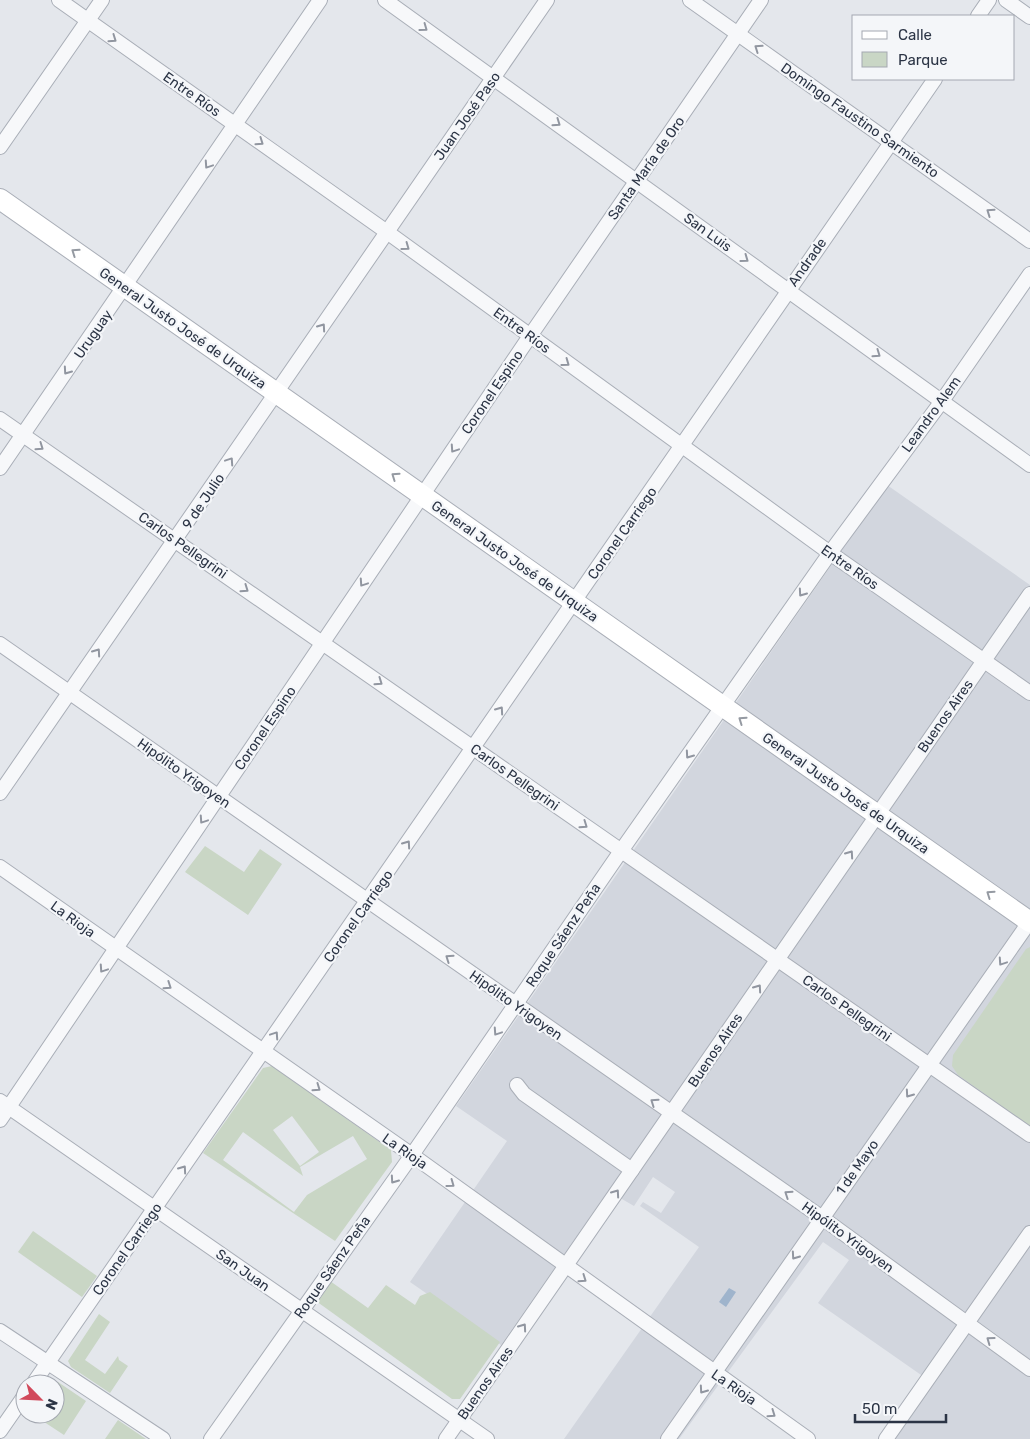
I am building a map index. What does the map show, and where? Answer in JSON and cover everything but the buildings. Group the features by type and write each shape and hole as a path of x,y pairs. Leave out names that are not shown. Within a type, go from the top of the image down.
{"street":[{"name":"Entre Ríos","path":"59,0 387,232 681,446 1030,694"},
{"path":"0,147 102,0"},
{"name":"Uruguay","path":"0,468 320,0"},
{"name":"San Luis","path":"385,0 638,180 787,291 1030,465"},
{"name":"Juan José Paso","path":"387,232 547,0"},
{"name":"Domingo Faustino Sarmiento","path":"690,0 1030,240"},
{"name":"Santa María de Oro","path":"530,336 761,0"},
{"path":"979,15 989,0"},
{"path":"1006,0 1030,17"},
{"name":"Andrade","path":"681,446 934,80"},
{"name":"General Justo José de Urquiza","path":"0,199 1030,922"},
{"name":"9 de Julio","path":"0,793 387,232"},
{"name":"Leandro Alem","path":"830,553 942,401 1030,274"},
{"name":"Coronel Espino","path":"0,1120 4,1104 116,950 530,336"},
{"name":"Carlos Pellegrini","path":"0,419 1030,1135"},
{"name":"Coronel Carriego","path":"40,1374 681,446"},
{"name":"Roque Sáenz Peña","path":"211,1439 412,1155 621,851 830,553"},
{"name":"Buenos Aires","path":"446,1439 1030,594"},
{"name":"Hipólito Yrigoyen","path":"0,644 218,798 368,900 515,1006 821,1217 1030,1369"},
{"name":"La Rioja","path":"0,867 116,950 412,1155 565,1267 808,1439"},
{"name":"1 de Mayo","path":"668,1439 821,1217 1030,922"},
{"path":"518,1085 524,1094 632,1170"},
{"name":"San Juan","path":"4,1104 487,1439"},
{"path":"886,1439 1030,1233"},
{"path":"0,1331 164,1439"},
{"path":"0,1431 15,1409"}],"shaded area":[{"path":"887,485 1030,585 1030,1439 881,1439 924,1377 818,1303 849,1260 823,1242 679,1439 564,1439 699,1247 640,1206 643,1202 661,1213 675,1192 653,1177 634,1206 608,1191 501,1345 410,1282 507,1141 456,1106"}],"green space":[{"path":"205,846 244,872 260,849 282,864 248,915 185,872"},
{"path":"1030,947 1030,1126 958,1075 952,1066 953,1055 1026,949"},
{"path":"272,1066 391,1150 392,1162 335,1241 203,1153 263,1068","holes":["292,1116 319,1152 300,1166 273,1130","243,1132 303,1176 300,1167 353,1136 367,1159 307,1195 294,1212 223,1160"]},
{"path":"33,1231 97,1276 82,1297 18,1252"},
{"path":"330,1281 368,1308 386,1285 415,1305 420,1296 430,1292 500,1342 460,1399 452,1399 316,1301"},
{"path":"99,1314 110,1322 85,1360 105,1374 118,1356 119,1360 128,1366 110,1393 71,1367 68,1361"},
{"path":"65,1387 86,1401 64,1435 47,1424 65,1424"},
{"path":"118,1420 146,1439 105,1439"}],"water":[{"path":"729,1288 736,1292 726,1307 719,1302"}]}
